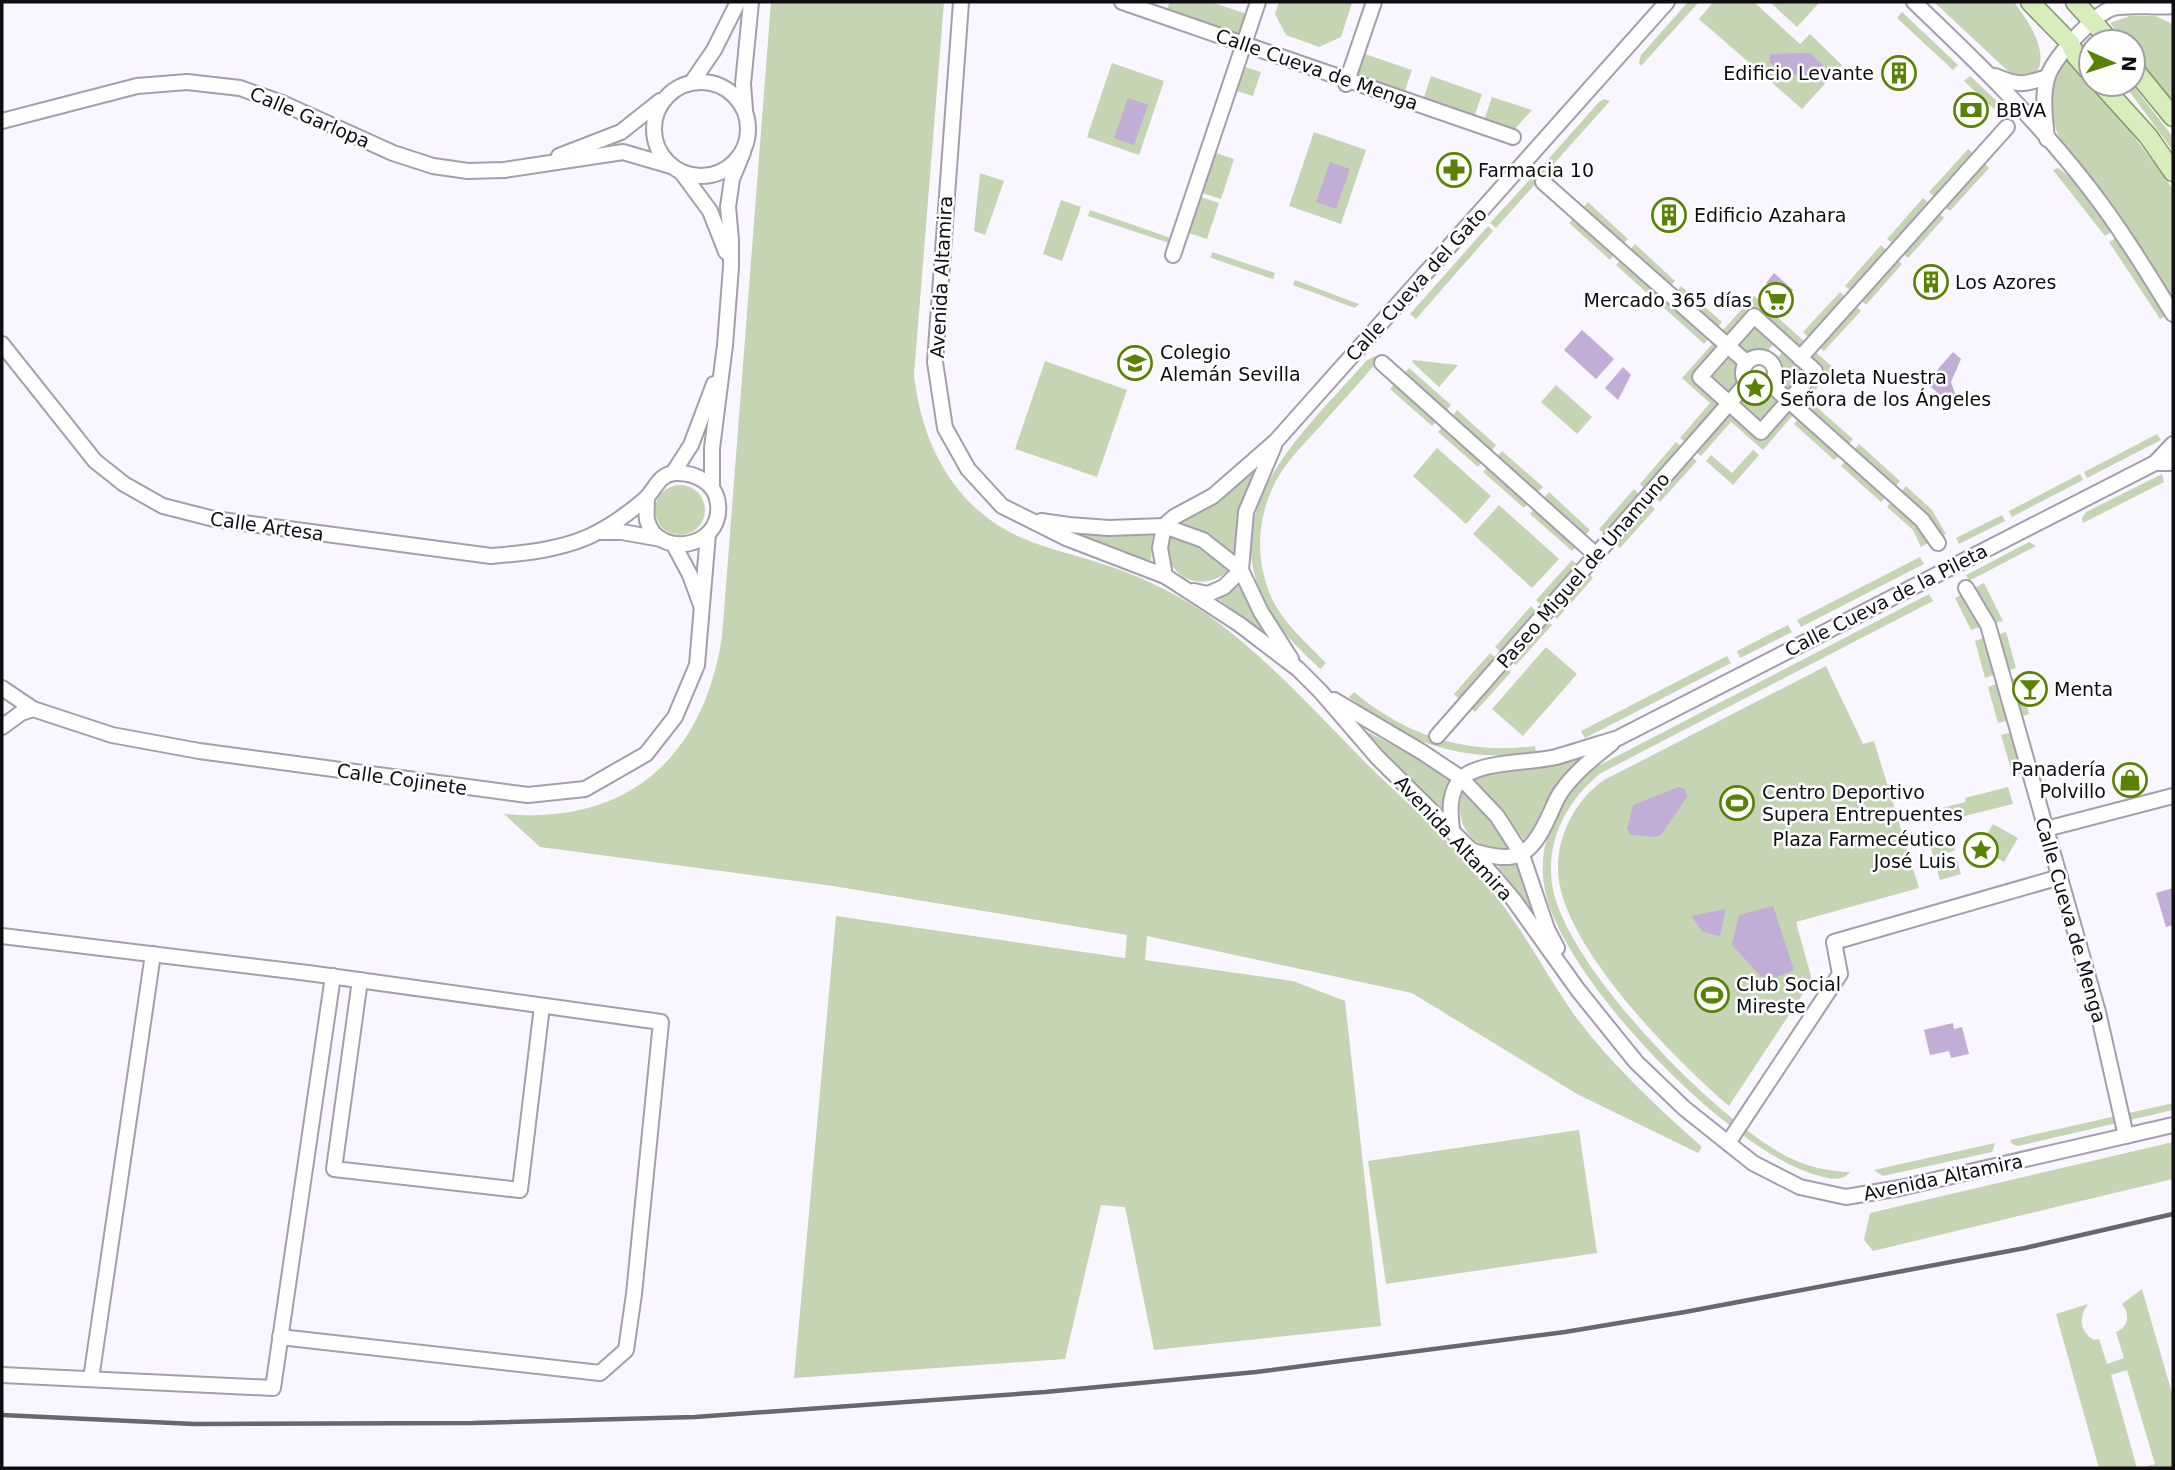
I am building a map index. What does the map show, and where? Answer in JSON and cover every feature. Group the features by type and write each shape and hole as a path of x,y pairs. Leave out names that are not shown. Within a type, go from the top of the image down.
{"main road":[{"path":"2030,2 2077,53"},
{"path":"2076,2 2098,28"},
{"path":"2147,85 2173,117"},
{"path":"2114,98 2148,136 2173,172"}],"street":[{"path":"731,267 723,239 710,211 656,146 655,117 666,97 692,82 713,50 738,2"},
{"path":"726,345 691,444 673,473 657,482 647,498 647,521 667,542 693,544 708,534 716,521 718,504 712,487 712,449 726,345 732,240 728,207 732,179 748,135 743,84 751,2"},
{"name":"Avenida Altamira","path":"961,2 935,362 945,428 968,469 1002,506 1066,538 1165,576 1191,590 1298,670 1377,757 1472,851 1513,899 1578,990 1636,1062 1684,1108 1753,1163 1800,1187 1846,1197 1900,1188 2173,1125"},
{"name":"Calle Cueva de Menga","path":"1122,2 1347,82 1513,137"},
{"path":"1172,255 1258,2"},
{"path":"1347,82 1374,2"},
{"name":"Calle Cueva del Gato","path":"1276,441 1667,2"},
{"path":"1914,2 1990,74 2088,187 2121,231 2173,314"},
{"path":"2046,139 2044,106 2047,77 2070,43 2107,5 2166,7 2173,16"},
{"path":"1990,74 2012,84 2025,85 2047,77"},
{"name":"Calle Garlopa","path":"2,121 137,86 187,82 240,88 282,103 393,153 433,166 504,170 624,152 676,169"},
{"path":"692,82 725,87 745,110"},
{"name":"Calle Garlopa","path":"535,165 621,132 666,97"},
{"path":"1800,358 2007,127"},
{"path":"676,169 706,176 729,168 743,152"},
{"path":"1543,182 1746,362"},
{"path":"1754,316 1784,343 1815,372 1761,432 1700,377 1754,316"},
{"path":"1768,360 1784,343"},
{"name":"Calle Artesa","path":"2,344 94,461 124,484 163,506 214,519 491,556 529,553 600,532 647,498"},
{"path":"1754,358 1768,360 1774,369 1770,384 1756,389 1746,384 1743,371 1746,362 1754,358"},
{"name":"Calle Cueva del Gato","path":"1382,363 1596,555"},
{"path":"1729,403 1746,384"},
{"path":"1770,384 1922,520 1938,543"},
{"name":"Paseo Miguel de Unamuno","path":"1437,736 1729,403"},
{"path":"1165,576 1160,548 1164,526 1174,517 1213,496 1276,441"},
{"path":"1191,590 1208,594 1224,587 1241,570 1246,512 1276,441"},
{"path":"2155,463 2173,444"},
{"path":"2155,463 2173,463"},
{"name":"Calle Cueva de la Pileta","path":"1618,738 2155,463"},
{"path":"673,473 699,476 712,487"},
{"name":"Avenida Altamira","path":"1026,518 1109,528 1164,526 1203,540 1241,570 1261,612 1298,670"},
{"name":"Calle Artesa","path":"600,532 622,532 667,542"},
{"name":"Calle Cojinete","path":"2,688 33,709 112,735 199,751 528,795 585,789 646,754 675,717 697,665 708,534"},
{"name":"Calle Cojinete","path":"667,542 690,575 703,610"},
{"name":"Calle Cueva de Menga","path":"1966,588 1988,625 2098,1012 2126,1136"},
{"name":"Avenida Altamira","path":"1322,694 1461,778 1497,816 1522,855 1547,929 1578,990"},
{"path":"2,727 21,713 33,709"},
{"path":"1452,830 1450,801 1461,778 1492,765 1556,757 1618,738"},
{"path":"1472,851 1498,858 1522,855 1540,836 1559,794 1584,764 1618,738"},
{"path":"2046,829 2173,796"},
{"path":"1728,1143 1840,974 1835,942 2060,877"},
{"path":"2,936 333,976 661,1022 626,1350 600,1373 280,1337"},
{"path":"91,1380 153,954"},
{"path":"2,1375 273,1388 333,976"},
{"path":"360,980 334,1169 520,1190 542,1006"}],"green space":[{"path":"771,2 944,2 914,375 918,401 934,449 960,492 998,525 1022,538 1124,571 1181,598 1220,624 1259,657 1443,837 1495,894 1589,1034 1635,1084 1702,1147 1698,1153 1577,1094 1412,993 1147,936 1145,960 1293,981 1345,1001 1381,1326 1154,1350 1125,1207 1101,1205 1065,1359 794,1378 836,916 1125,958 1127,935 833,886 540,847 504,814 548,815 588,808 622,795 652,775 677,749 697,717 712,680 722,637"},
{"path":"1170,2 1211,2 1247,14 1240,36 1166,11"},
{"path":"1279,2 1352,3 1341,37 1319,47 1286,35 1275,14"},
{"path":"1688,2 1699,2 1641,66 1641,55"},
{"path":"1713,2 1754,2 1800,44 1810,34 1842,65 1802,109 1699,19"},
{"path":"1770,2 1820,2 1797,27"},
{"path":"1934,2 2014,2 2030,25 2038,43 2038,70 2025,79 2012,75"},
{"path":"1902,12 1958,65 1953,70 1897,18"},
{"path":"2130,16 2155,16 2173,24 2173,102 2147,70 2147,28 2114,28 2110,23"},
{"path":"1362,53 1412,70 1404,93 1355,76"},
{"path":"2068,59 2077,69 2077,98 2103,98 2173,189 2173,300 2130,231 2063,146 2052,113 2053,90 2061,68"},
{"path":"1112,63 1164,81 1139,155 1087,137"},
{"path":"1245,67 1261,72 1253,96 1237,91"},
{"path":"1431,76 1482,94 1474,117 1423,100"},
{"path":"1970,76 1999,103 1994,109 1964,81"},
{"path":"1492,97 1532,110 1514,130 1484,120"},
{"path":"2134,98 2143,98 2173,137 2173,151"},
{"path":"1604,99 1610,101 1541,178 1536,173"},
{"path":"1314,132 1366,150 1341,224 1289,206"},
{"path":"1968,149 1974,154 1935,197 1929,192"},
{"path":"1213,152 1234,159 1221,199 1199,192"},
{"path":"1983,162 1989,168 1950,211 1943,206"},
{"path":"2058,168 2079,188 2111,232 2105,236 2053,170"},
{"path":"980,173 1004,181 985,235 974,231"},
{"path":"1533,176 1538,181 1496,228 1490,223"},
{"path":"1198,196 1219,203 1207,239 1186,232"},
{"path":"1923,198 1929,203 1893,244 1887,239"},
{"path":"1061,200 1081,207 1062,261 1043,254"},
{"path":"1588,202 1628,239 1623,244 1583,208"},
{"path":"1090,210 1171,238 1169,243 1088,216"},
{"path":"1938,212 1944,218 1908,258 1902,253"},
{"path":"1575,217 1615,254 1610,260 1569,223"},
{"path":"1488,226 1493,231 1416,319 1410,314"},
{"path":"2116,238 2166,316 2160,319 2109,242"},
{"path":"1635,244 1675,281 1670,286 1630,250"},
{"path":"1881,245 1887,251 1851,291 1845,286"},
{"path":"1212,252 1275,273 1273,279 1211,258"},
{"path":"1621,259 1662,296 1657,302 1616,265"},
{"path":"1896,259 1902,264 1866,305 1860,299"},
{"path":"1295,280 1359,304 1355,308 1293,285"},
{"path":"1681,286 1722,322 1717,328 1676,292"},
{"path":"1840,292 1845,297 1809,338 1803,332"},
{"path":"1754,296 1805,342 1800,348 1755,307 1728,338 1721,332"},
{"path":"1668,301 1709,338 1704,344 1663,307"},
{"path":"1855,305 1861,311 1824,351 1818,346"},
{"path":"1755,325 1775,342 1765,354 1759,352 1748,356 1737,346"},
{"path":"1714,342 1720,347 1693,377 1722,403 1686,443 1680,438 1710,403 1682,378"},
{"path":"1784,350 1806,371 1788,391 1777,381 1778,367 1775,361"},
{"path":"1814,351 1834,368 1803,405 1797,400 1824,369 1809,356"},
{"path":"1384,354 1287,464 1273,486 1263,519 1260,553 1267,587 1285,619 1326,663 1320,669 1281,629 1255,576 1251,540 1257,507 1272,475 1316,416 1366,361"},
{"path":"1729,355 1740,365 1740,382 1729,393 1710,376"},
{"path":"1045,361 1127,390 1097,477 1015,449"},
{"path":"1412,362 1458,365 1439,387"},
{"path":"1409,368 1451,405 1446,411 1404,374"},
{"path":"1395,383 1438,420 1432,426 1390,389"},
{"path":"1556,385 1592,417 1577,434 1541,402"},
{"path":"1749,391 1768,391 1780,401 1761,421 1739,401"},
{"path":"1812,403 1853,439 1848,445 1807,409"},
{"path":"1789,409 1794,414 1763,450 1731,422 1701,456 1695,451 1731,411 1763,439"},
{"path":"1457,410 1496,445 1491,451 1452,417"},
{"path":"1799,418 1840,455 1834,460 1794,424"},
{"path":"1443,426 1483,461 1478,467 1438,432"},
{"path":"2157,434 2161,440 2087,478 2084,472"},
{"path":"1676,442 1682,447 1645,489 1640,484"},
{"path":"1859,444 1900,481 1895,487 1854,450"},
{"path":"1437,448 1491,496 1466,524 1413,476"},
{"path":"1753,450 1759,455 1733,485 1706,461 1711,455 1732,473"},
{"path":"1502,451 1543,487 1537,493 1497,457"},
{"path":"1691,456 1697,461 1660,502 1655,497"},
{"path":"1846,460 1886,496 1881,502 1841,466"},
{"path":"1489,466 1529,502 1524,508 1483,472"},
{"path":"1255,470 1238,520 1236,555 1211,536 1180,522 1212,504"},
{"path":"2080,474 2083,480 2012,517 2009,511"},
{"path":"2162,474 2164,482 2083,523 2082,518 2086,512"},
{"path":"680,485 697,493 705,510 697,527 680,535 663,527 655,510 663,493"},
{"path":"1906,486 1932,510 1946,534 1939,538 1926,514 1901,492"},
{"path":"1634,489 1640,495 1605,535 1599,529"},
{"path":"1549,492 1590,530 1585,536 1543,499"},
{"path":"1892,501 1917,524 1928,543 1921,547 1913,530 1887,507"},
{"path":"1649,503 1655,509 1620,548 1614,543"},
{"path":"1499,505 1559,559 1532,588 1473,534"},
{"path":"1535,508 1577,545 1572,551 1530,514"},
{"path":"2002,515 2005,521 1959,544 1956,538"},
{"path":"1153,533 1151,561 1086,537 1086,534"},
{"path":"1170,536 1202,550 1228,571 1205,581 1184,577 1170,561"},
{"path":"2029,542 2036,546 1969,581 1966,575"},
{"path":"1920,557 1924,564 1801,627 1797,620"},
{"path":"1572,560 1578,565 1542,606 1536,600"},
{"path":"1588,573 1593,578 1557,619 1552,614"},
{"path":"1984,583 2003,621 1993,623 1974,588"},
{"path":"1237,584 1263,629 1261,631 1217,598"},
{"path":"1965,593 1983,626 1971,630 1955,598"},
{"path":"1929,594 1933,601 1601,773 1569,808 1552,852 1552,884 1562,917 1584,955 1613,996 1685,1076 1758,1138 1803,1163 1850,1172 1842,1178 1829,1178 1780,1159 1739,1133 1654,1056 1615,1013 1582,968 1558,927 1545,890 1544,854 1547,837 1562,805 1584,777 1598,766"},
{"path":"1531,606 1537,612 1501,652 1495,647"},
{"path":"1546,620 1552,625 1516,665 1510,661"},
{"path":"1788,625 1792,632 1740,658 1737,651"},
{"path":"2006,632 2016,668 2006,671 1996,635"},
{"path":"1986,637 1997,674 1985,678 1975,641"},
{"path":"1546,647 1577,674 1523,736 1492,709"},
{"path":"1490,653 1496,658 1459,699 1454,694"},
{"path":"1727,656 1731,663 1585,738 1581,731"},
{"name":"Centro Deportivo Supera Entrepuentes","path":"1826,666 1863,744 1874,741 1919,888 1796,922 1812,980 1729,1106 1658,1038 1590,953 1563,898 1559,882 1560,848 1564,832 1580,803 1604,780"},
{"path":"1505,667 1511,672 1475,712 1469,707"},
{"path":"2019,678 2029,714 2019,717 2009,680"},
{"path":"1999,683 2009,720 1998,723 1988,687"},
{"path":"1354,692 1395,720 1438,739 1485,748 1535,746 1536,753 1485,755 1436,746 1413,738 1369,713 1349,697"},
{"path":"1368,732 1452,780 1444,809 1366,734"},
{"path":"2013,732 2025,772 2013,776 2001,735"},
{"path":"1579,756 1581,759 1552,790 1532,831 1524,840 1475,780 1490,772 1531,769"},
{"path":"2008,787 2013,804 1937,823 1934,810 1965,802 1965,798"},
{"path":"1462,793 1466,793 1492,822 1508,849 1485,846 1469,834 1461,816"},
{"path":"1993,824 2018,838 2004,862 1979,848"},
{"path":"1950,836 1955,850 1945,854 1948,863 1957,860 1961,874 1940,880 1929,842"},
{"path":"1518,863 1536,912 1532,914 1498,868"},
{"path":"2173,1103 2173,1110 2018,1146 2010,1140"},
{"path":"1579,1130 1597,1253 1386,1284 1368,1161"},
{"path":"2173,1142 2173,1179 1873,1251 1864,1240 1870,1213"},
{"path":"1995,1143 1992,1152 1883,1176 1874,1170"},
{"path":"2142,1289 2173,1397 2173,1468 2140,1468 2155,1464 2127,1370 2111,1375 2137,1468 2099,1468 2056,1314 2088,1304 2083,1314 2083,1328 2094,1340 2099,1339 2107,1364 2124,1358 2116,1332 2124,1327 2127,1320 2122,1304"}],"shaded area":[{"path":"1810,53 1823,65 1822,74 1782,75 1770,62 1770,54"},
{"path":"1128,98 1148,105 1134,145 1114,138"},
{"path":"1330,162 1350,169 1336,209 1316,202"},
{"path":"1774,273 1793,290 1785,300 1766,283"},
{"path":"1582,330 1614,359 1596,379 1564,350"},
{"path":"1953,352 1961,359 1951,382 1956,396 1950,403 1926,383"},
{"path":"1623,367 1631,375 1618,400 1605,388"},
{"path":"1679,787 1685,789 1687,797 1661,835 1631,835 1627,829 1633,805"},
{"path":"2173,888 2173,925 2166,927 2156,893"},
{"path":"1773,906 1794,970 1766,982 1732,945 1739,915"},
{"path":"1726,909 1720,936 1703,932 1691,916"},
{"path":"1953,1023 1954,1029 1962,1027 1969,1054 1951,1058 1949,1051 1930,1055 1924,1030"}],"railway":[{"path":"2,1415 194,1424 473,1423 695,1417 1045,1392 1256,1372 1565,1332 2025,1248 2173,1214"}],"place":[{"name":"Edificio Levante","path":"1899,73"},
{"name":"BBVA","path":"1971,110"},
{"name":"Farmacia 10","path":"1454,170"},
{"name":"Edificio Azahara","path":"1669,215"},
{"name":"Los Azores","path":"1931,282"},
{"name":"Mercado 365 días","path":"1776,300"},
{"name":"Colegio Alemán Sevilla","path":"1135,363"},
{"name":"Plazoleta Nuestra Señora de los Ángeles","path":"1755,388"},
{"name":"Menta","path":"2030,689"},
{"name":"Panadería Polvillo","path":"2130,780"},
{"name":"Centro Deportivo Supera Entrepuentes","path":"1737,803"},
{"name":"Plaza Farmecéutico José Luis","path":"1981,850"},
{"name":"Club Social Mireste","path":"1712,995"}]}
